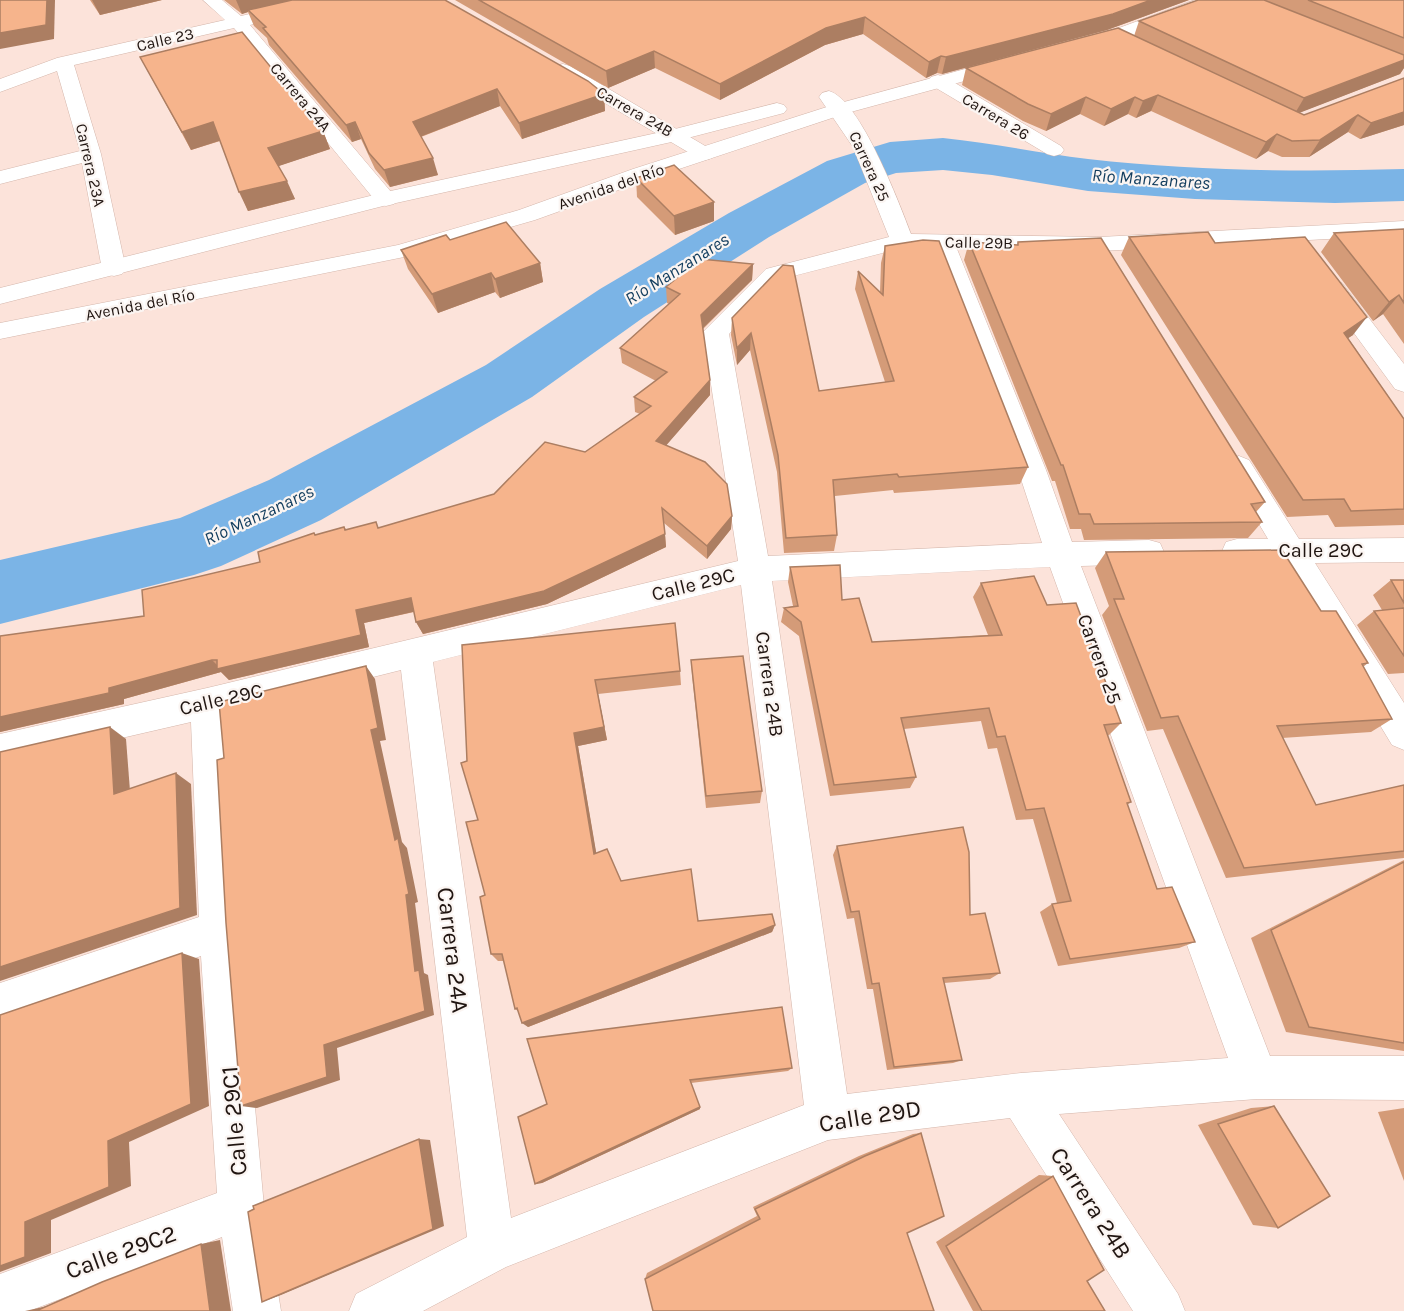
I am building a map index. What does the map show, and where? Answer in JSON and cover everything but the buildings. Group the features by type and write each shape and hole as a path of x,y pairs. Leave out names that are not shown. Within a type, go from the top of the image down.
{"street":[{"name":"Carrera 24A","path":"212,0 238,22 386,199"},
{"name":"Calle 23","path":"0,86 64,62 333,0"},
{"path":"1059,50 1114,36 1211,0"},
{"path":"1114,36 1135,46"},
{"name":"Avenida del Río","path":"0,331 401,251 527,215 705,154 834,103 1009,44"},
{"name":"Carrera 24B","path":"544,59 705,154"},
{"name":"Avenida del Río","path":"0,296 386,199 676,135 938,81 1026,59"},
{"name":"Carrera 23A","path":"64,62 91,154 114,269"},
{"name":"Carrera 26","path":"938,81 1053,150"},
{"name":"Carrera 25","path":"834,103 861,140 881,183 902,241"},
{"path":"0,178 91,154"},
{"name":"Calle 29B","path":"774,274 902,241 1100,244 1306,253 1404,228"},
{"name":"Carrera 25","path":"942,241 1032,470 1042,503 1257,1077"},
{"path":"1100,244 1119,274"},
{"path":"1306,253 1404,383"},
{"name":"Carrera 24B","path":"774,274 716,332 755,569 828,1118"},
{"path":"1223,442 1404,734"},
{"name":"Calle 29C","path":"1210,552 1404,550"},
{"name":"Calle 29C","path":"0,750 207,703 755,569 1061,554 1176,552"},
{"name":"Carrera 24A","path":"415,652 492,1249"},
{"name":"Calle 29C1","path":"207,703 219,930 241,1207 257,1311"},
{"path":"0,1004 219,930"},
{"name":"Calle 29D","path":"373,1311 492,1249 828,1118 1022,1095 1257,1077 1404,1078"},
{"name":"Carrera 24B","path":"1022,1095 1161,1311"},
{"name":"Calle 29C2","path":"0,1298 241,1207"}],"waterway":[{"name":"Río Manzanares","path":"0,592 194,545 295,500 509,381 622,303 749,225 846,172 890,158 943,154 992,159 1088,175 1195,183 1335,187 1404,185"}]}
